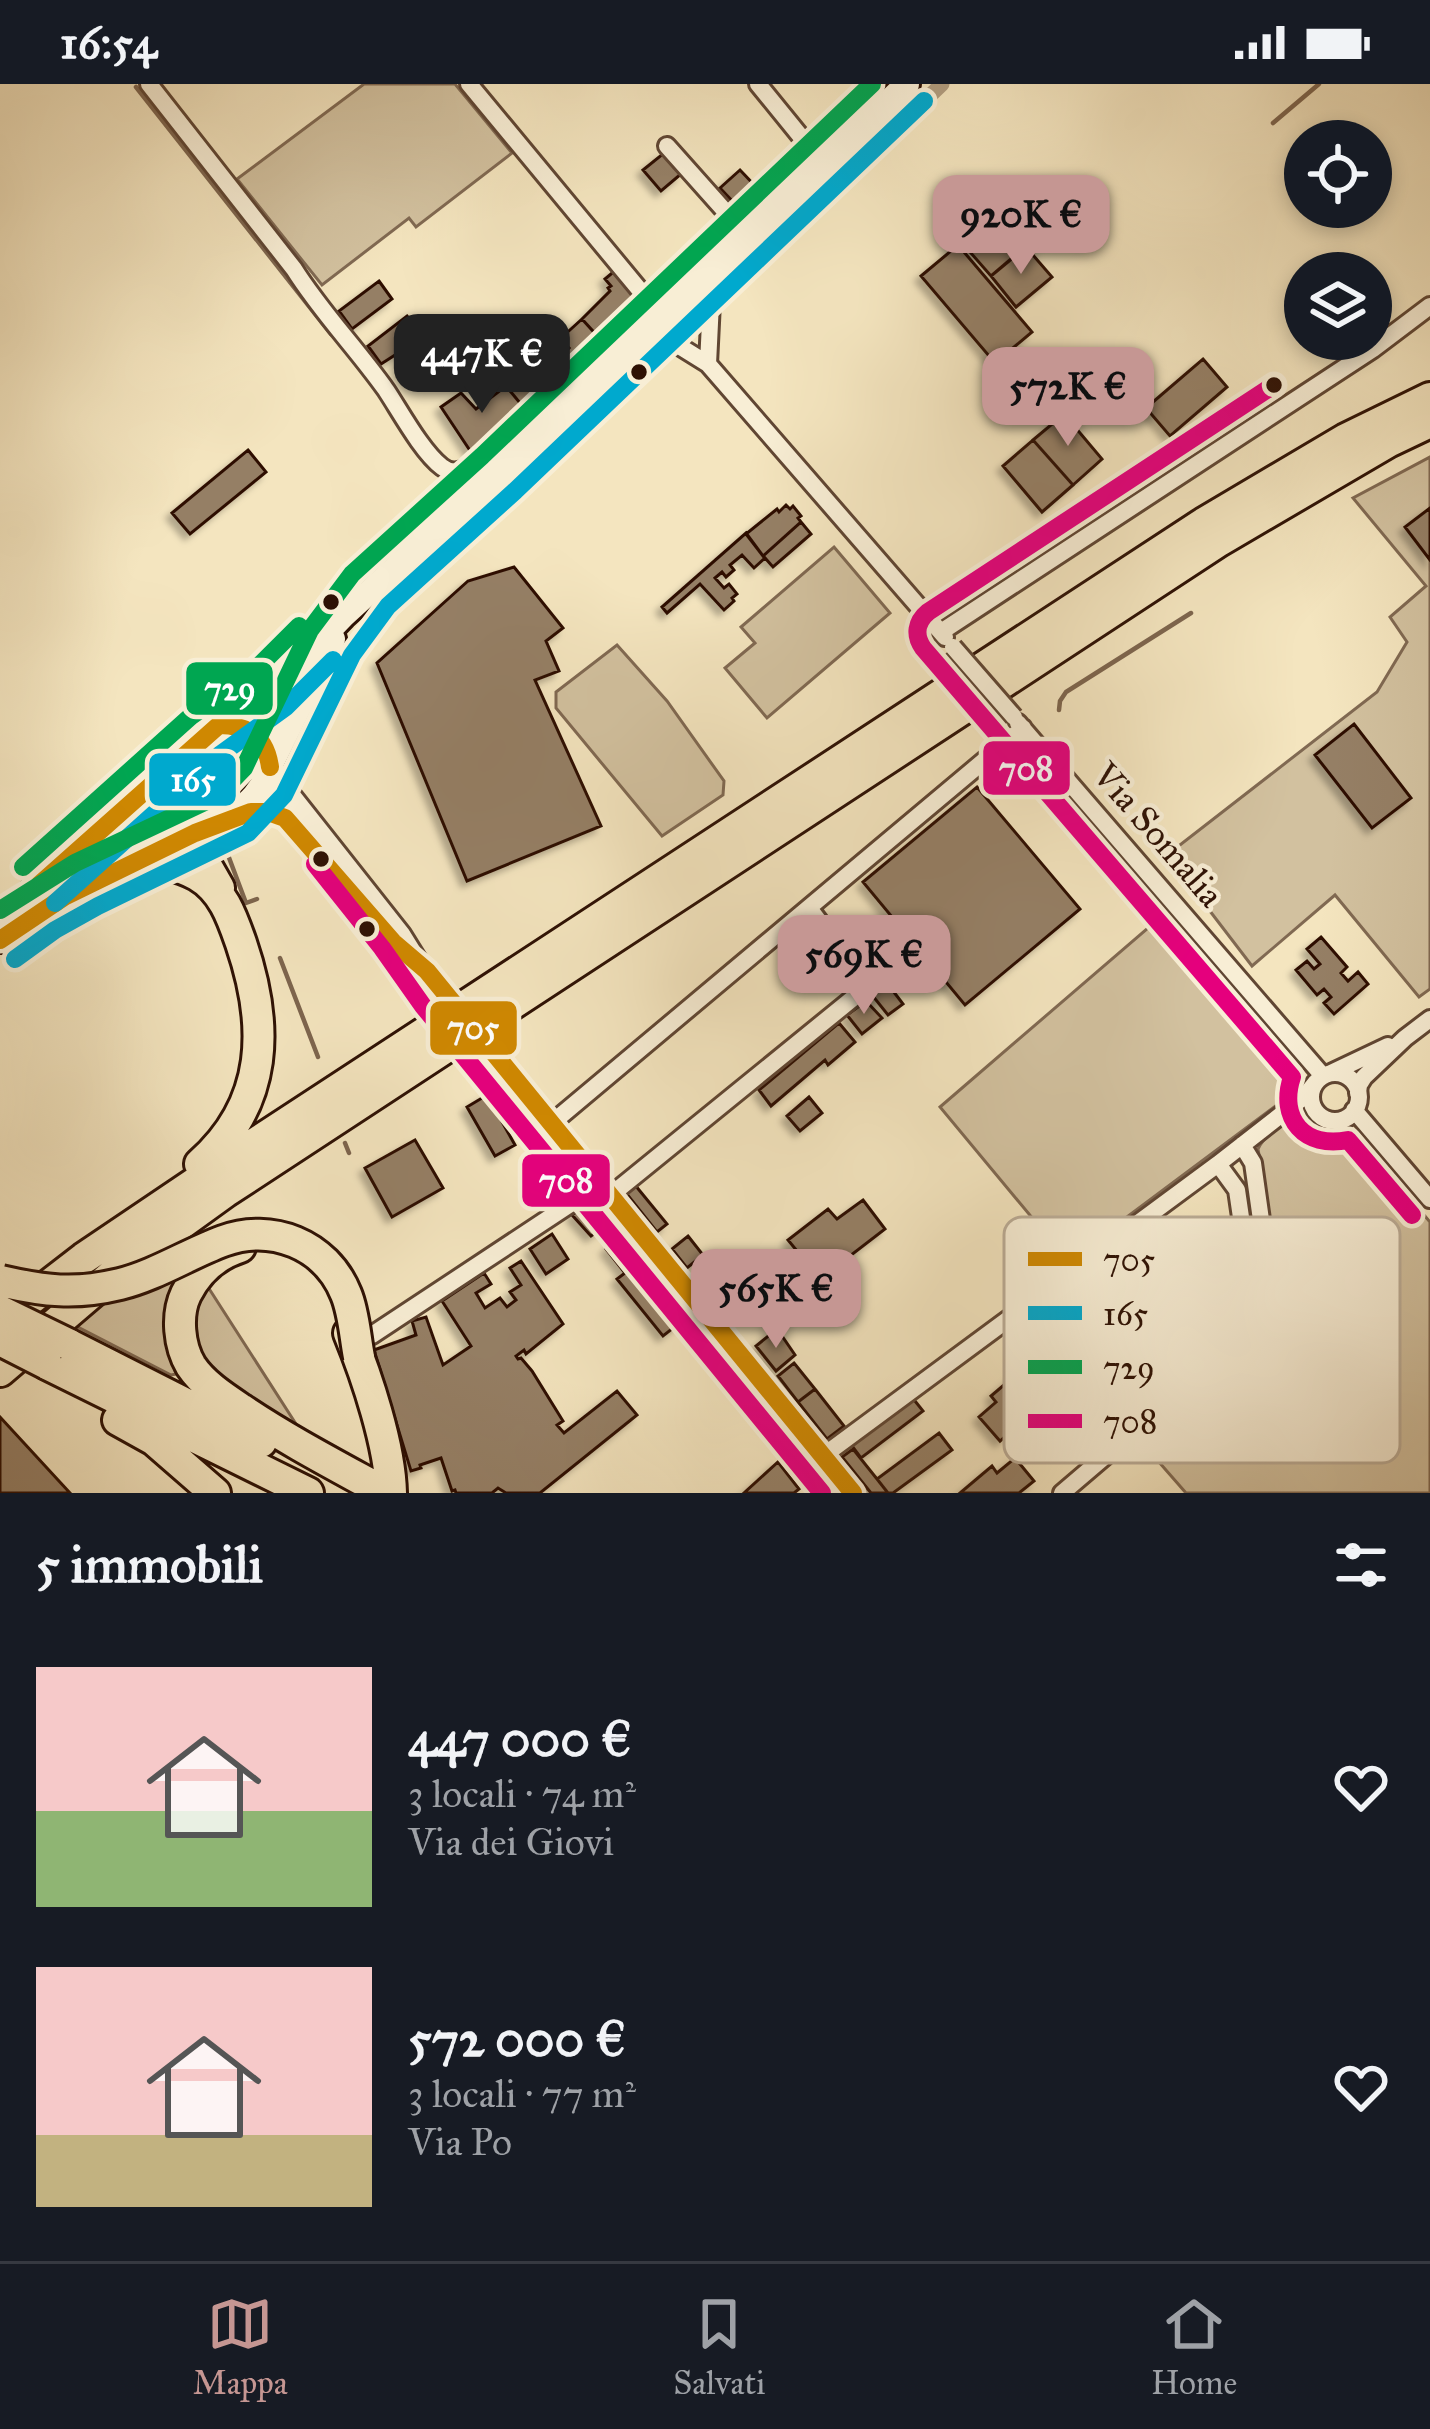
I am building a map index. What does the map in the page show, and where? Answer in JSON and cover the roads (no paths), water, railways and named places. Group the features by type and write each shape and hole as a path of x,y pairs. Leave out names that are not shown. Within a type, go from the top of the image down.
{"highway":[{"path":"0,1323 106,1243 455,1011 1204,523 1346,439 1430,398"},
{"path":"0,1371 124,1264 225,1192 1219,541 1430,422"},
{"path":"106,1243 214,1151 237,1122 249,1096 260,1038 253,978 228,905 195,846 195,831"},
{"path":"134,861 183,868 202,878 228,905"},
{"path":"0,1281 59,1293 98,1288 148,1276 245,1234 290,1239 329,1265 347,1297 366,1346 389,1493"},
{"path":"366,1346 320,1270 286,1248 245,1245 225,1252 210,1261 181,1307 179,1323 190,1364 221,1395 282,1437 389,1493"},
{"path":"0,1311 49,1361 215,1493"},
{"path":"0,1340 362,1493"},
{"path":"0,1358 49,1361 308,1493"}],"main road":[{"path":"0,920 219,725 281,679 476,477 699,284 907,84"},
{"path":"0,940 47,905 231,816 264,782 331,642 370,590"},
{"path":"219,725 251,730 266,745 271,765"},
{"path":"171,769 166,781 169,805 175,817 195,831"}],"street":[{"path":"149,84 440,466 476,477"},
{"name":"Via Somalia","path":"469,84 671,341 708,364 1323,1077"},
{"path":"758,84 823,164"},
{"path":"668,146 748,237"},
{"path":"699,284 712,302 708,364"},
{"path":"941,632 1430,306"},
{"path":"552,1123 809,908 1019,723"},
{"path":"286,738 284,765 294,796"},
{"path":"271,765 442,991 853,1493"},
{"path":"231,816 267,811 285,818 393,942 420,963"},
{"path":"73,855 100,878"},
{"path":"366,1346 606,1189 868,986 809,908"},
{"path":"1287,1110 1303,1108 1338,1120 1356,1102 1364,1078 1430,1019"},
{"path":"1146,1217 1323,1077 1405,1038"},
{"path":"1323,1077 1348,1077 1356,1102 1430,1199"},
{"path":"1320,1115 1311,1100 1323,1077"},
{"path":"1242,1145 1252,1163 1260,1217"},
{"path":"1218,1164 1237,1190 1241,1217"},
{"path":"823,1456 1004,1322"},
{"path":"1062,1493 1097,1463"}],"waterway":[{"path":"799,221 942,84"},
{"path":"1273,123 1319,84"},
{"path":"136,87 331,334"},
{"path":"1059,710 1066,692 1191,613"},
{"path":"200,799 226,776"},
{"path":"203,796 212,813"},
{"path":"222,839 246,903 257,899"},
{"path":"280,958 318,1057"},
{"path":"345,1143 349,1153"}]}
